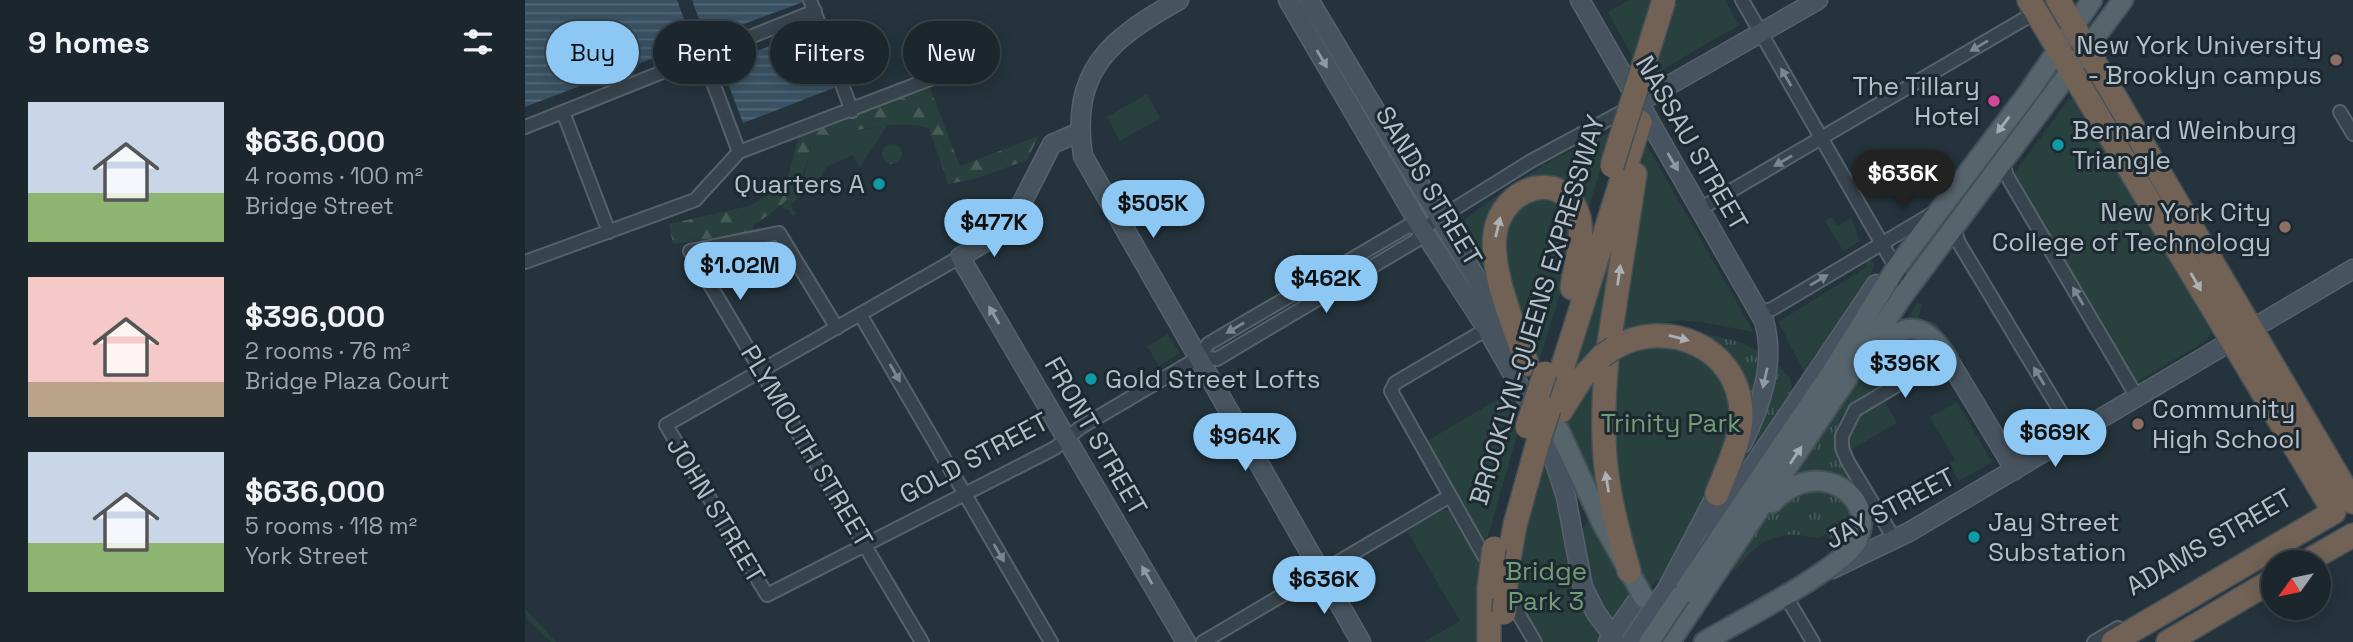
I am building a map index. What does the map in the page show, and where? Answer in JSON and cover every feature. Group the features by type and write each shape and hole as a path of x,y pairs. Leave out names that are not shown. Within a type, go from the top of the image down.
{"highway":[{"name":"BROOKLYN-QUEENS EXPRESSWAY","path":"1504,642 1509,610 1507,569 1518,511 1540,445 1547,392 1571,288 1624,170 1664,0"},
{"name":"BROOKLYN-QUEENS EXPRESSWAY","path":"1547,392 1624,170 1639,113 1679,0"},
{"path":"2058,0 2252,329 2346,501"},
{"path":"2031,4 2230,342 2346,501"},
{"path":"1624,170 1602,418 1603,458 1614,520 1629,572"},
{"path":"1571,288 1580,231 1575,208 1563,195 1549,188 1521,192 1509,201 1501,215 1495,242 1505,297 1547,392 1581,379 1608,352 1641,336 1676,336 1704,347 1724,366 1738,393 1741,423 1717,494"},
{"name":"BROOKLYN-QUEENS EXPRESSWAY","path":"1489,642 1489,552 1540,445"},
{"path":"2113,642 2346,501"},
{"path":"2330,550 2352,539"},
{"path":"2168,642 2261,587"}],"main road":[{"path":"1179,0 1120,36 1103,55 1085,93 1080,132 1083,156 1361,642"},
{"name":"SANDS STREET","path":"1288,0 1422,229 1487,328 1527,399"},
{"name":"SANDS STREET","path":"1309,0 1547,392 1593,504 1643,596"},
{"name":"NASSAU STREET","path":"1580,0 1639,113 1700,209 1760,312 1768,339 1766,377 1753,422 1717,494 1703,533"},
{"name":"GOLD STREET","path":"1639,113 1761,32 1818,0"},
{"path":"1617,640 1674,591 1835,367 1896,268 2092,0"},
{"path":"1670,642 1908,289 2071,74 2123,0"},
{"path":"960,257 1009,228 1052,144 1080,132"},
{"name":"FRONT STREET","path":"960,257 1186,642"},
{"path":"1649,642 1703,533 1877,283 1896,268"},
{"name":"JAY STREET","path":"1704,642 1820,575 1895,540 2353,269"},
{"path":"1857,365 1892,334 1906,329 1919,330 1931,336 1948,359 2015,470"},
{"path":"1540,445 1566,497 1583,587 1596,613 1617,640"},
{"path":"1731,552 1789,488 1803,481 1827,481 1849,494 1858,508 1861,523 1854,545 1820,575"},
{"path":"2346,501 2352,539"},
{"path":"1617,640 1643,596"}],"street":[{"path":"1742,0 1908,289"},
{"path":"1700,209 2026,18 2031,4"},
{"path":"756,32 813,6 852,111"},
{"path":"525,127 653,77"},
{"path":"713,84 739,152"},
{"path":"525,262 695,200 739,152 918,84"},
{"path":"563,112 609,232"},
{"path":"2340,112 2353,134"},
{"name":"GOLD STREET","path":"1200,357 1217,359 1291,317 1417,240 1422,229 1531,161 1639,113"},
{"path":"2003,163 2007,176 2137,397"},
{"path":"1760,312 1772,309 1940,209"},
{"name":"GOLD STREET","path":"767,595 1055,448 1200,357 1208,344 1408,226 1422,229"},
{"path":"1954,229 2074,435"},
{"name":"PLYMOUTH STREET","path":"837,328 779,233 690,250 922,642"},
{"path":"762,370 960,257"},
{"path":"860,314 1051,642"},
{"path":"1487,328 1395,383 1392,394 1450,496 1489,552"},
{"path":"1895,540 1842,448 1846,426 1855,410 1941,359 1948,359"},
{"name":"JOHN STREET","path":"762,370 666,425 767,595"},
{"path":"1203,642 1450,496"},
{"name":"ADAMS STREET","path":"2094,642 2346,501"},
{"path":"1785,594 1813,642"},
{"path":"1509,610 1535,642"}],"green space":[{"path":"1629,0 1725,0 1739,25 1645,80 1608,12"},
{"path":"930,88 960,166 1039,136 1027,160 975,179 948,184 929,128 899,125 855,131 811,144 799,183 793,193 777,209 753,225 754,232 673,244 669,224 749,206 786,185 799,135"},
{"path":"1147,94 1160,118 1120,141 1107,117"},
{"path":"2069,99 2075,99 2211,332 2207,340 2137,382 2132,379 2013,175"},
{"path":"888,125 860,167 853,155 826,167 819,183 790,204 796,214 792,216 788,209 781,208 804,179 811,144 850,132"},
{"path":"1612,132 1585,219 1574,196 1502,199 1506,315 1455,227 1530,174 1570,151"},
{"name":"Trinity Park","path":"1645,142 1753,332 1685,321 1655,325 1616,339"},
{"path":"892,144 899,147 902,154 899,161 892,164 885,161 882,154 885,147"},
{"name":"Trinity Park","path":"1548,196 1570,213 1570,262 1539,361 1522,313 1516,314 1500,249 1515,203"},
{"path":"1832,217 1838,226 1851,218 1860,241 1843,251 1825,221"},
{"name":"Trinity Park","path":"1613,242 1603,347 1578,372 1573,369"},
{"path":"1869,257 1874,264 1871,274 1804,371 1778,322 1867,267 1866,261"},
{"path":"1917,303 1922,304 1918,319 1937,323 1945,338 1936,330 1905,323"},
{"path":"1694,331 1740,342 1760,352 1748,420"},
{"path":"1168,334 1180,353 1159,366 1147,346"},
{"path":"1917,334 1933,356 1844,410 1839,402 1893,339"},
{"name":"Trinity Park","path":"1633,345 1703,350 1735,402 1722,470 1662,583 1656,580 1650,589 1638,566 1614,494 1613,355"},
{"name":"Trinity Park","path":"1601,364 1601,498 1561,425"},
{"path":"1778,365 1790,378 1792,389 1745,458"},
{"name":"Bridge Park 3","path":"1516,389 1525,407 1486,543 1425,442"},
{"path":"1840,399 1846,409 1836,434 1838,457 1862,502 1834,478 1820,473 1799,474 1796,470"},
{"path":"1884,400 1897,423 1849,451 1847,447 1856,417"},
{"path":"1957,402 1992,462 1959,481 1949,464 1955,460 1930,417"},
{"name":"Bridge Park 3","path":"1548,457 1602,634 1599,642 1544,642 1516,594 1523,539"},
{"path":"1804,487 1841,494 1855,519 1845,540 1836,547 1826,534 1815,537 1788,535 1770,539 1748,555 1736,570 1732,567 1774,507"},
{"path":"1443,510 1449,511 1483,568 1480,642 1424,642 1460,621 1407,531"},
{"path":"1591,516 1632,593 1612,621 1590,590 1578,536"},
{"path":"525,609 556,642 551,642 527,619"}],"water":[{"path":"525,0 677,0 685,21 653,21 653,58 639,64 639,21 546,21 546,84 585,84 525,107"},
{"path":"692,0 803,2 752,21 700,21"},
{"path":"770,46 770,84 832,84 834,88 743,123 728,84 756,84 756,51"}],"railway":[{"path":"1636,642 1671,590"},
{"path":"1657,642 1685,600"}],"place":[{"name":"New York University - Brooklyn campus","path":"2336,60"},
{"name":"The Tillary Hotel","path":"1994,101"},
{"name":"Bernard Weinburg Triangle","path":"2058,145"},
{"name":"Quarters A","path":"879,184"},
{"name":"New York City College of Technology","path":"2285,227"},
{"name":"Gold Street Lofts","path":"1091,379"},
{"name":"Community High School","path":"2138,424"},
{"name":"Jay Street Substation","path":"1974,537"}]}
